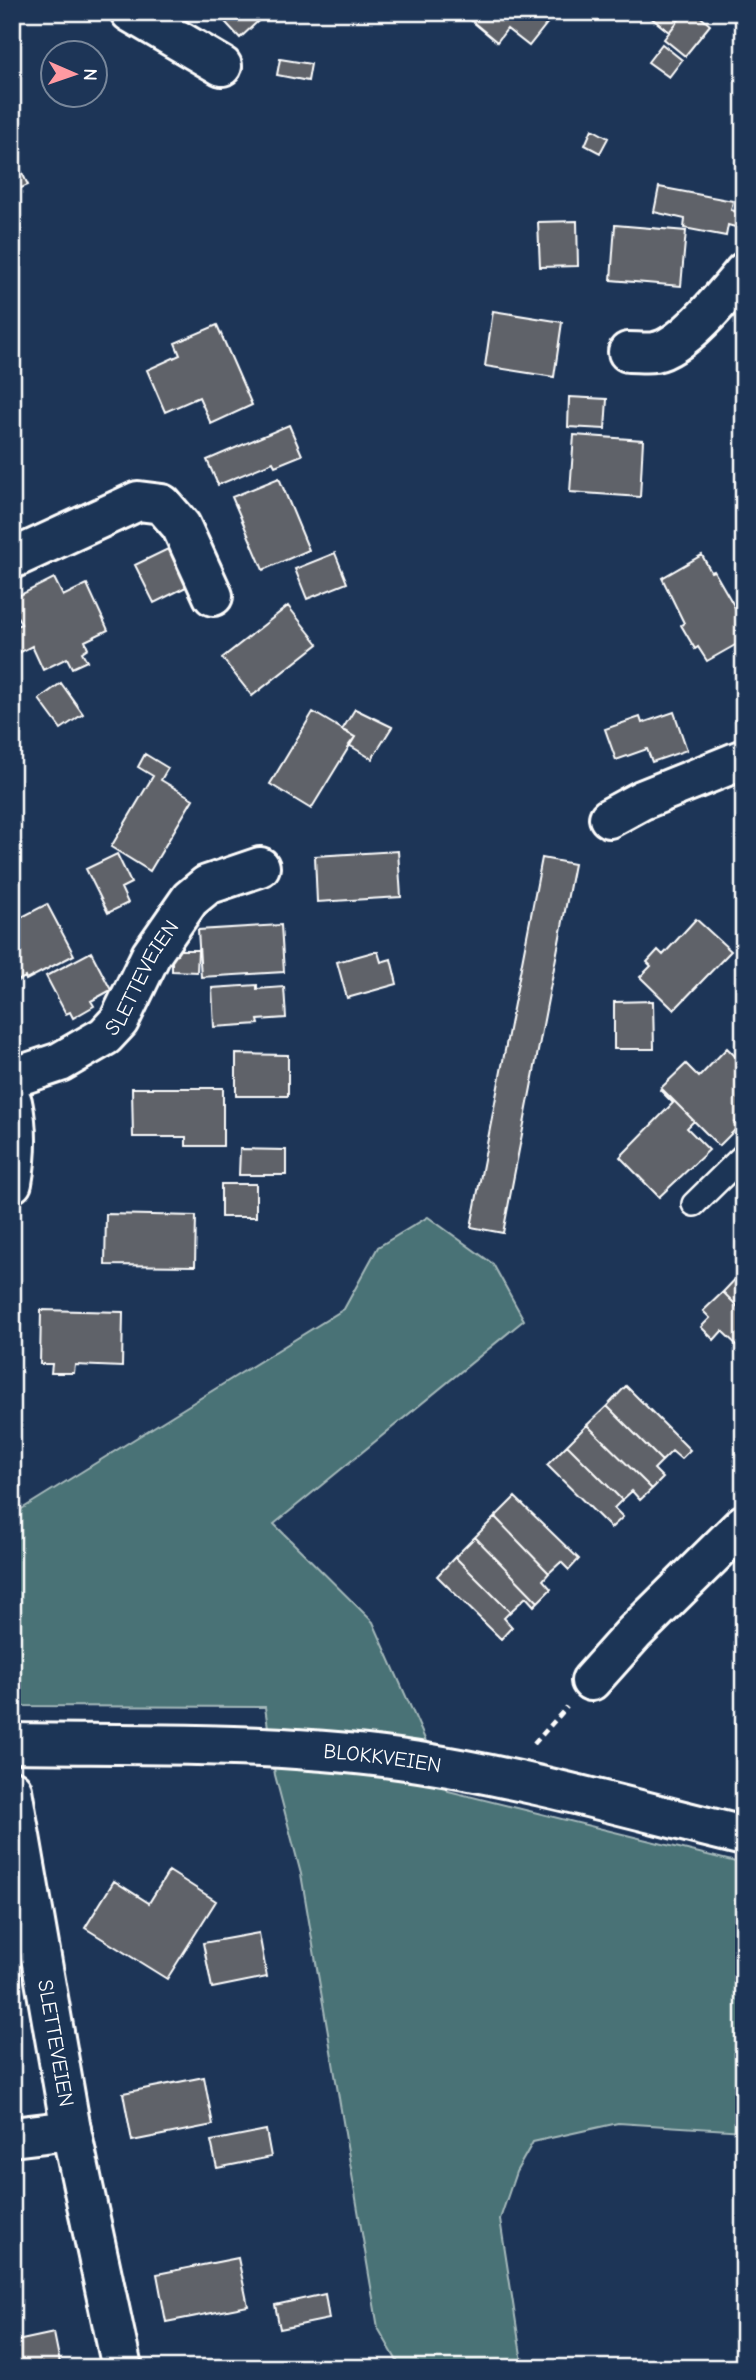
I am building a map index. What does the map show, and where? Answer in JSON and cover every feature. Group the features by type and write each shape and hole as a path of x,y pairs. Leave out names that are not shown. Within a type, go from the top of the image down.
{"street":[{"path":"130,12 222,66"},
{"path":"628,352 657,352 687,334 744,272"},
{"path":"12,559 138,501 162,504 181,526 213,596"},
{"path":"609,818 642,800 744,759"},
{"name":"SLETTEVEIEN","path":"12,1078 60,1062 105,1036 119,1021 151,956 190,899 207,885 260,867"},
{"path":"12,1102 16,1118 17,1156 12,1183"},
{"path":"590,1681 634,1633 744,1524"},
{"name":"BLOKKVEIEN","path":"12,1743 262,1747 406,1760 501,1777 744,1836"},
{"name":"SLETTEVEIEN","path":"12,1790 71,2130 122,2368"},
{"name":"SLETTEVEIEN","path":"12,2137 71,2130"}],"lane":[{"path":"694,1204 744,1155"}],"path":[{"path":"534,1744 590,1681"}],"green space":[{"path":"428,1217 493,1264 524,1320 274,1524 373,1622 448,1791 744,1864 744,2131 618,2123 533,2142 516,2172 500,2219 523,2368 401,2368 378,2328 301,1874 275,1775 265,1707 15,1706 12,1515 344,1309 378,1247"}],"building":[{"path":"216,12 268,12 240,38"},
{"path":"461,12 556,12 529,46 507,29 497,42"},
{"path":"644,12 685,12 669,32"},
{"path":"685,12 695,12 710,25 685,56 664,39"},
{"path":"662,44 682,60 669,77 648,62"},
{"path":"280,59 311,64 308,81 277,75"},
{"path":"592,129 608,138 600,153 585,145"},
{"path":"12,152 28,185 12,192"},
{"path":"659,187 733,201 731,210 742,213 739,228 728,225 726,236 684,228 685,219 654,212"},
{"path":"577,221 578,266 540,267 538,222"},
{"path":"615,225 686,231 681,286 611,280"},
{"path":"493,311 562,322 554,377 485,366"},
{"path":"217,325 252,405 211,424 199,397 165,412 147,370 180,355 175,343"},
{"path":"569,397 607,399 605,429 568,427"},
{"path":"289,425 302,455 275,466 273,462 218,485 207,460"},
{"path":"574,435 643,440 640,497 570,492"},
{"path":"279,478 309,550 263,570 232,497"},
{"path":"170,548 190,585 154,603 135,565"},
{"path":"335,553 347,583 307,599 295,569"},
{"path":"702,555 744,623 744,640 707,661 698,647 695,649 681,625 684,623 662,578"},
{"path":"54,578 63,596 87,584 108,630 85,641 88,648 82,652 87,661 72,668 67,658 43,670 32,646 19,653 12,639 12,628 21,624 12,606 12,599"},
{"path":"288,606 318,644 252,696 222,658"},
{"path":"61,683 83,714 61,729 39,699"},
{"path":"355,709 392,727 372,759 349,745 355,737 342,730"},
{"path":"313,712 355,737 311,809 270,784"},
{"path":"674,712 687,750 652,762 647,749 616,760 605,729 640,717 642,723"},
{"path":"145,754 168,768 161,780 193,799 150,871 111,847 153,776 138,767"},
{"path":"398,851 401,897 317,902 315,856"},
{"path":"117,854 131,883 121,888 128,903 108,913 86,869"},
{"path":"542,858 574,864 503,1233 471,1227"},
{"path":"47,904 74,955 26,980 25,977 14,983 12,922"},
{"path":"696,919 731,951 674,1010 640,977 651,966 647,962 658,950 663,955"},
{"path":"281,925 284,972 201,977 198,930"},
{"path":"172,950 198,950 197,972 172,971"},
{"path":"91,952 111,990 91,1001 94,1006 73,1018 70,1012 66,1014 46,976"},
{"path":"378,952 381,962 391,959 397,984 347,998 337,962"},
{"path":"257,985 257,989 284,987 286,1018 258,1020 259,1024 214,1027 212,988"},
{"path":"653,1001 654,1049 614,1049 614,1002"},
{"path":"727,1048 744,1065 744,1114 734,1124 737,1128 719,1146 661,1088 686,1064 699,1077"},
{"path":"236,1054 288,1055 288,1096 236,1096"},
{"path":"132,1088 223,1088 223,1146 186,1146 186,1137 133,1137"},
{"path":"661,1088 694,1121 687,1128 709,1150 659,1197 620,1157 673,1103"},
{"path":"240,1149 286,1150 286,1175 239,1175"},
{"path":"221,1184 256,1184 256,1217 221,1217"},
{"path":"106,1214 196,1216 195,1266 105,1265"},
{"path":"744,1273 744,1313 723,1292"},
{"path":"723,1292 744,1313 744,1352 722,1331 714,1340 701,1327 710,1318 703,1311"},
{"path":"41,1310 123,1312 122,1367 75,1365 74,1373 51,1373 52,1364 40,1364"},
{"path":"626,1386 690,1450 681,1459 672,1451 662,1461 607,1406"},
{"path":"607,1406 662,1461 654,1469 663,1478 652,1489 587,1425"},
{"path":"587,1425 652,1489 640,1500 632,1491 622,1500 567,1445"},
{"path":"567,1445 622,1500 614,1508 623,1517 611,1528 547,1465"},
{"path":"515,1497 579,1559 569,1570 561,1562 549,1573 495,1517"},
{"path":"495,1517 549,1573 543,1580 551,1589 538,1602 475,1537"},
{"path":"475,1537 538,1602 534,1606 526,1597 510,1612 455,1557"},
{"path":"455,1557 510,1612 504,1618 512,1627 501,1639 437,1576"},
{"path":"169,1871 216,1901 167,1979 85,1928 114,1881 149,1903"},
{"path":"259,1933 267,1977 212,1988 203,1943"},
{"path":"204,2077 213,2125 132,2141 123,2093"},
{"path":"266,2130 271,2157 217,2168 211,2141"},
{"path":"238,2258 248,2306 166,2322 157,2274"},
{"path":"325,2294 329,2319 280,2329 275,2305"},
{"path":"54,2333 61,2368 12,2368 12,2342"}]}
